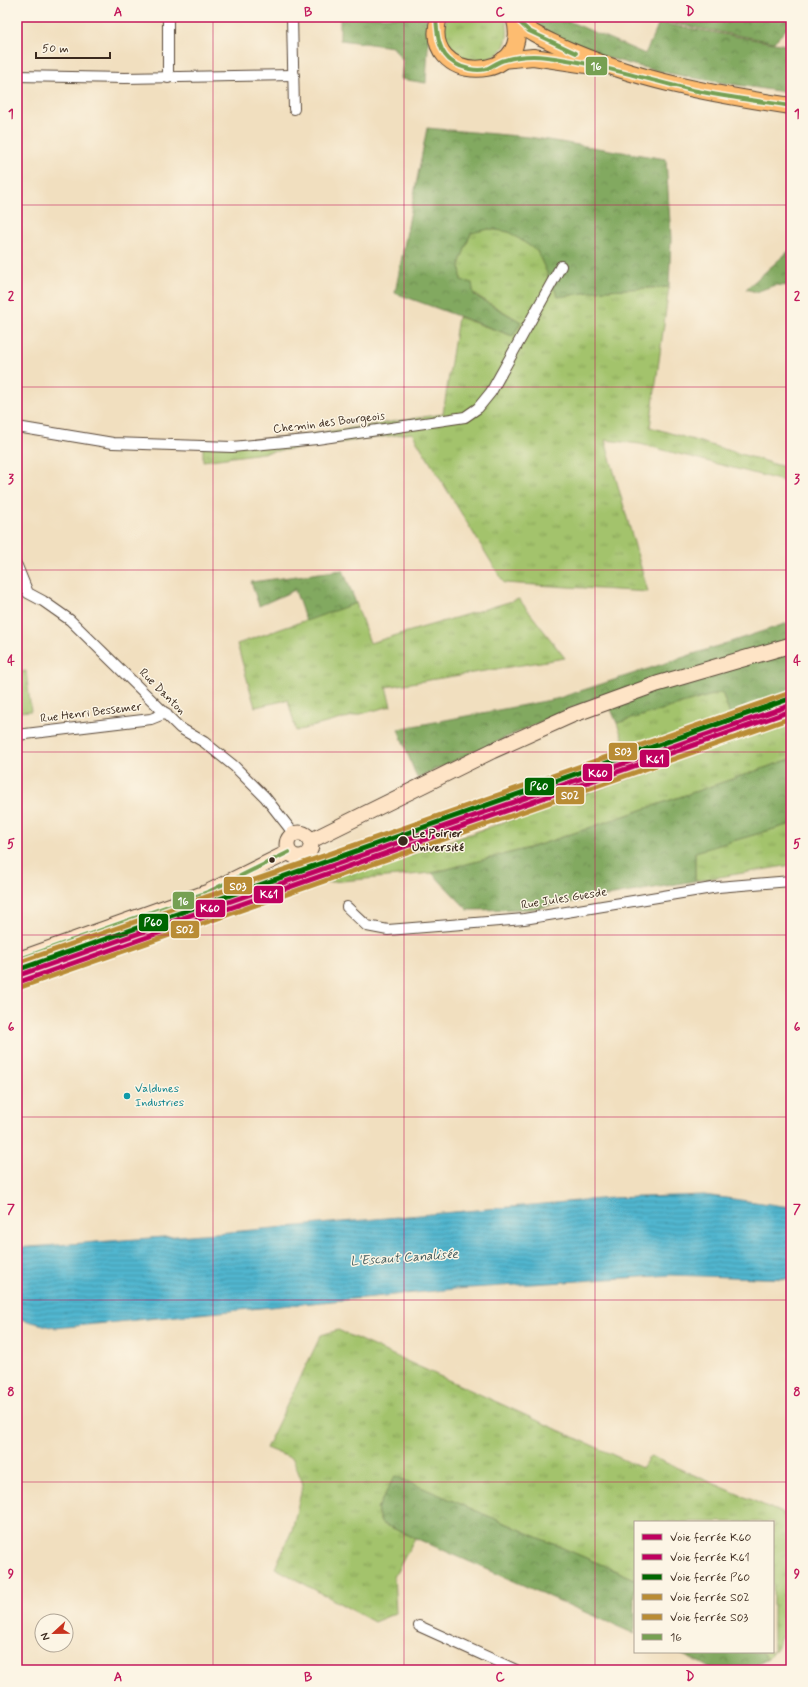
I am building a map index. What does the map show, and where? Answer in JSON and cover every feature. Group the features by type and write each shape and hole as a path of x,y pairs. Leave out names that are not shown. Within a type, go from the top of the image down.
{"main road":[{"path":"438,19 437,35 440,47 447,57 457,65 468,69 481,70 493,67 503,60 514,43 516,31 514,18"},
{"path":"514,18 529,31 571,51 646,78"},
{"path":"503,60 526,56 552,58 646,78 693,90 791,106"}],"street":[{"path":"168,17 168,78"},
{"path":"292,17 294,109"},
{"path":"17,76 168,78 294,75"},
{"name":"Chemin des Bourgeois","path":"17,427 113,443 232,447 317,439 465,417 478,408 491,392 561,266"},
{"name":"Rue Danton","path":"17,566 21,588 30,595 43,601 78,627 180,728 204,742 243,774 265,797 294,834"},
{"path":"310,841 545,726 657,684 791,645"},
{"name":"Rue Henri Bessemer","path":"17,735 151,719 166,713"},
{"path":"303,833 310,841 311,848 305,855 296,856 290,852 288,841 294,834 303,833"},
{"path":"17,960 202,894 234,881 290,852"},
{"name":"Rue Jules Guesde","path":"347,907 367,926 388,930 538,917 718,887 791,881"},
{"path":"419,1626 516,1670"}],"green space":[{"path":"340,17 426,17 429,30 426,83 401,79 403,61 393,47 340,40"},
{"path":"447,17 505,17 507,37 501,50 490,58 476,60 462,57 450,49 445,35"},
{"path":"524,17 559,17 645,54 659,23 791,46 791,93 704,80 618,61 547,33 537,28"},
{"path":"662,17 791,17 787,27 774,42 660,21"},
{"path":"427,128 529,137 666,159 671,239 669,287 604,290 558,297 537,251 509,232 489,229 471,233 460,262 461,280 472,283 474,295 521,322 513,336 395,293"},
{"path":"489,229 509,232 537,251 558,296 604,290 669,287 650,427 791,469 791,483 640,444 605,440 648,592 504,583 412,433 203,461 203,443 286,438 443,414 458,317 513,336 521,322 474,294 461,280 460,262 471,232"},
{"path":"791,249 791,286 775,285 756,292 746,289"},
{"path":"343,570 356,603 306,621 295,590 259,606 251,582"},
{"path":"519,599 565,658 386,687 391,706 296,731 288,700 255,707 237,644 356,603 370,643"},
{"path":"791,622 791,695 731,718 722,692 617,723 605,696 595,698 549,718 417,778 398,729 556,699"},
{"path":"26,671 31,711 17,712 17,673"},
{"path":"722,692 731,718 628,754 617,723"},
{"path":"791,716 791,759 533,847 432,873 319,883 369,864 372,868 663,767 661,760"},
{"path":"791,759 791,824 695,852 695,881 531,909 468,910 432,873 533,847"},
{"path":"791,824 791,865 695,881 695,852"},
{"path":"338,1330 642,1468 650,1456 791,1517 791,1617 776,1648 774,1651 774,1521 634,1521 634,1579 395,1476 377,1509 381,1523 415,1538 394,1577 396,1613 374,1622 275,1568 292,1530 303,1484 293,1459 266,1448 321,1335"},
{"path":"395,1476 634,1579 634,1634 381,1523 377,1509"},
{"path":"678,1653 762,1653 768,1659 749,1669 716,1670"},
{"path":"762,1653 772,1653 768,1659"}],"water":[{"name":"L'Escaut Canalisée","path":"704,1195 791,1207 791,1279 671,1275 455,1289 55,1328 17,1318 17,1248 230,1232 611,1198"}],"rail line":[{"name":"S03","path":"17,963 787,694"},
{"name":"P60","path":"17,970 789,699"},
{"name":"K60","path":"17,976 791,705"},
{"name":"K61","path":"19,982 791,711"},
{"name":"S02","path":"21,987 791,718"}],"transit line":[{"name":"16","path":"436,17 439,43 445,54 454,63 469,69 482,70 502,61 526,56 542,56 584,63 674,86 729,97 791,106"},
{"name":"16","path":"514,17 529,31 576,53"},
{"name":"16","path":"17,960 208,892 289,852"}],"place":[{"name":"Le Poirier Université","path":"403,841"},
{"name":"Valdunes Industries","path":"127,1096"}]}
